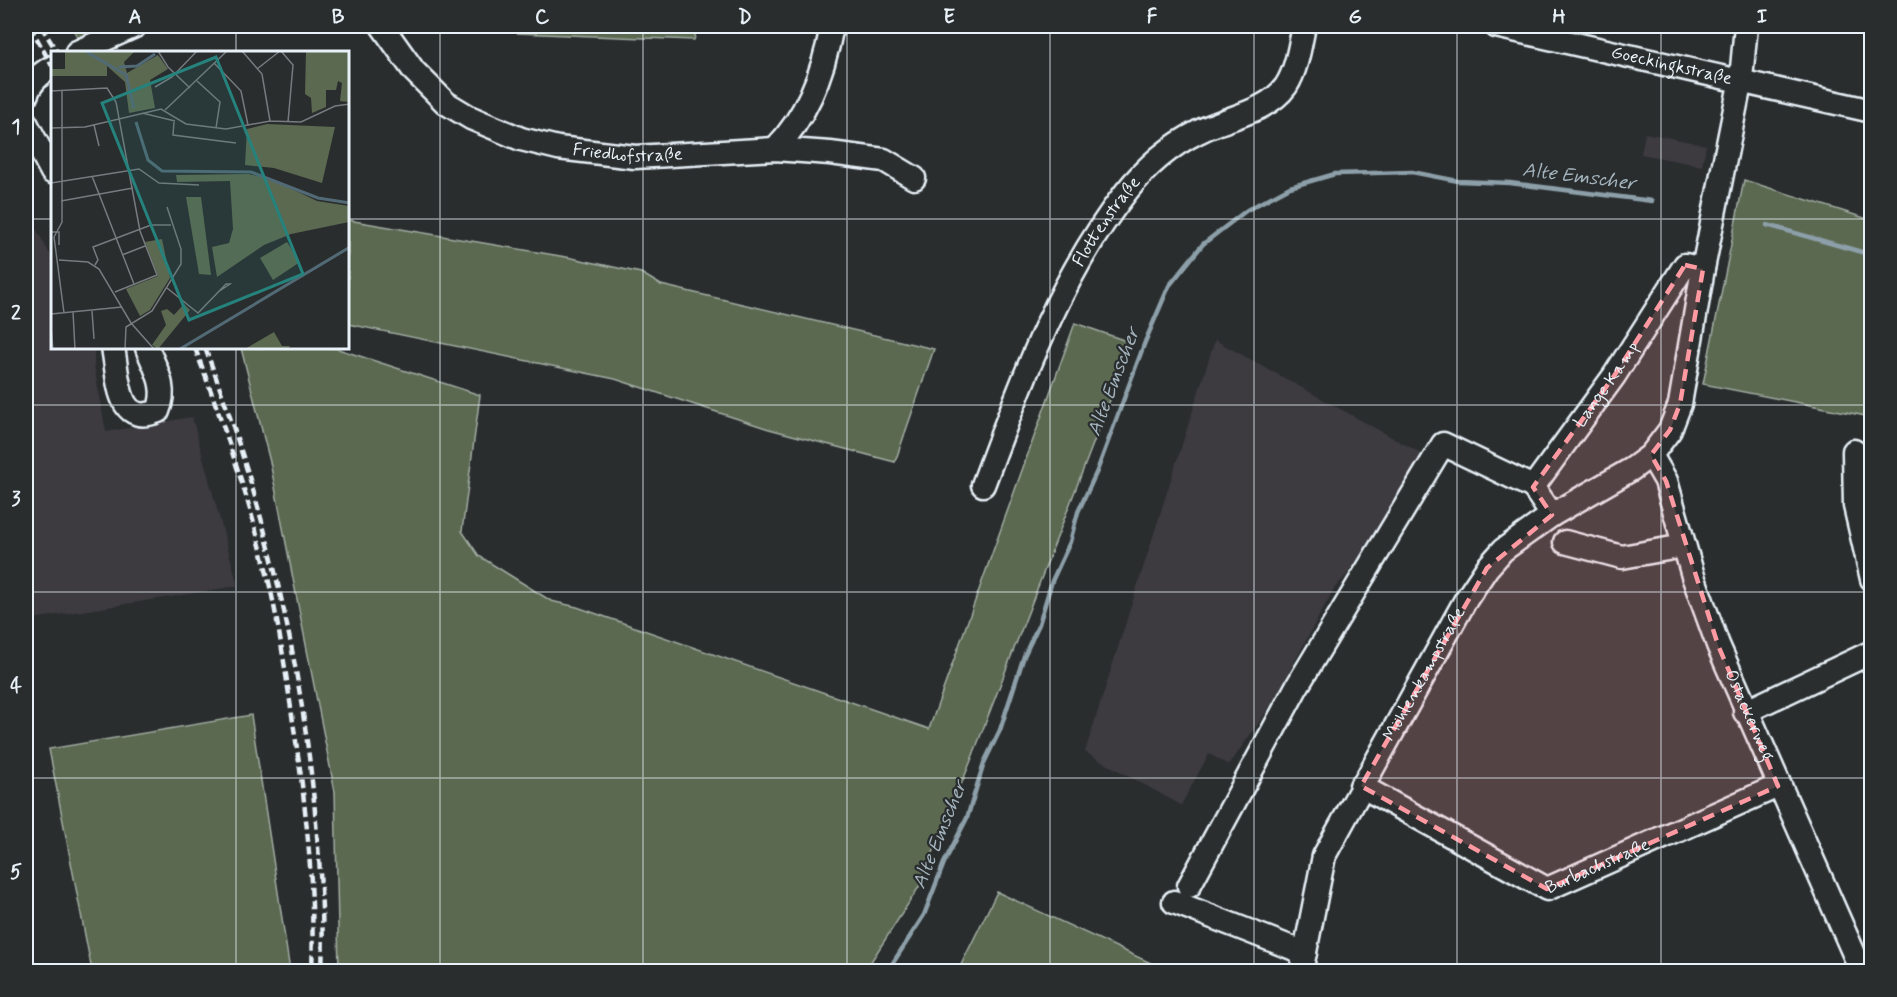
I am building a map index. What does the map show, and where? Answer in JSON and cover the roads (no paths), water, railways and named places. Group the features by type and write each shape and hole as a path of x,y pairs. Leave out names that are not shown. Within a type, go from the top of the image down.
{"street":[{"path":"79,51 135,26"},
{"name":"Friedhofstraße","path":"382,26 414,71 446,103 471,118 521,139 558,148 635,157 775,149 884,160 914,178"},
{"path":"775,149 792,131 806,105 819,76 832,26"},
{"name":"Flottenstraße","path":"983,485 1037,346 1068,283 1107,218 1143,172 1179,143 1197,132 1273,99 1291,77 1304,26"},
{"name":"Goeckingkstraße","path":"1496,26 1741,79 1872,111"},
{"path":"1651,455 1670,430 1680,404 1703,269 1741,79 1746,26"},
{"path":"26,96 29,86 40,74 51,68"},
{"path":"26,123 51,170"},
{"name":"Lange Kamp","path":"1533,487 1614,376 1685,266 1703,269"},
{"path":"113,350 123,403 131,413 145,417 158,411 163,399 162,384 148,350"},
{"path":"1303,962 1181,894 1296,688 1443,444 1533,487 1552,515"},
{"path":"1854,451 1855,506 1872,579"},
{"name":"Möhlenkampstraße","path":"1303,962 1324,856 1465,601 1487,568 1503,550 1552,515 1610,484 1651,455"},
{"name":"Ostackerweg","path":"1651,455 1666,481 1684,546 1718,645 1745,712 1860,971"},
{"path":"1565,542 1622,557 1684,546"},
{"path":"1745,712 1872,652"},
{"name":"Burbachstraße","path":"1361,786 1547,889 1778,786"}],"waterway":[{"name":"Alte Emscher","path":"887,972 924,915 944,863 967,818 984,763 1000,730 1024,656 1039,624 1052,581 1070,542 1078,512 1097,471 1145,342 1169,286 1203,244 1247,210 1290,187 1335,174 1412,172 1458,181 1510,183 1652,201"},
{"name":"Alte Emscher","path":"1767,225 1872,255"}],"railway":[{"path":"30,26 51,64"},
{"path":"41,26 56,51"},
{"path":"196,350 244,491 261,549 276,614 306,815 311,878 312,972"},
{"path":"206,350 246,467 279,587 292,648 311,772 317,835 322,903 322,972"}]}
